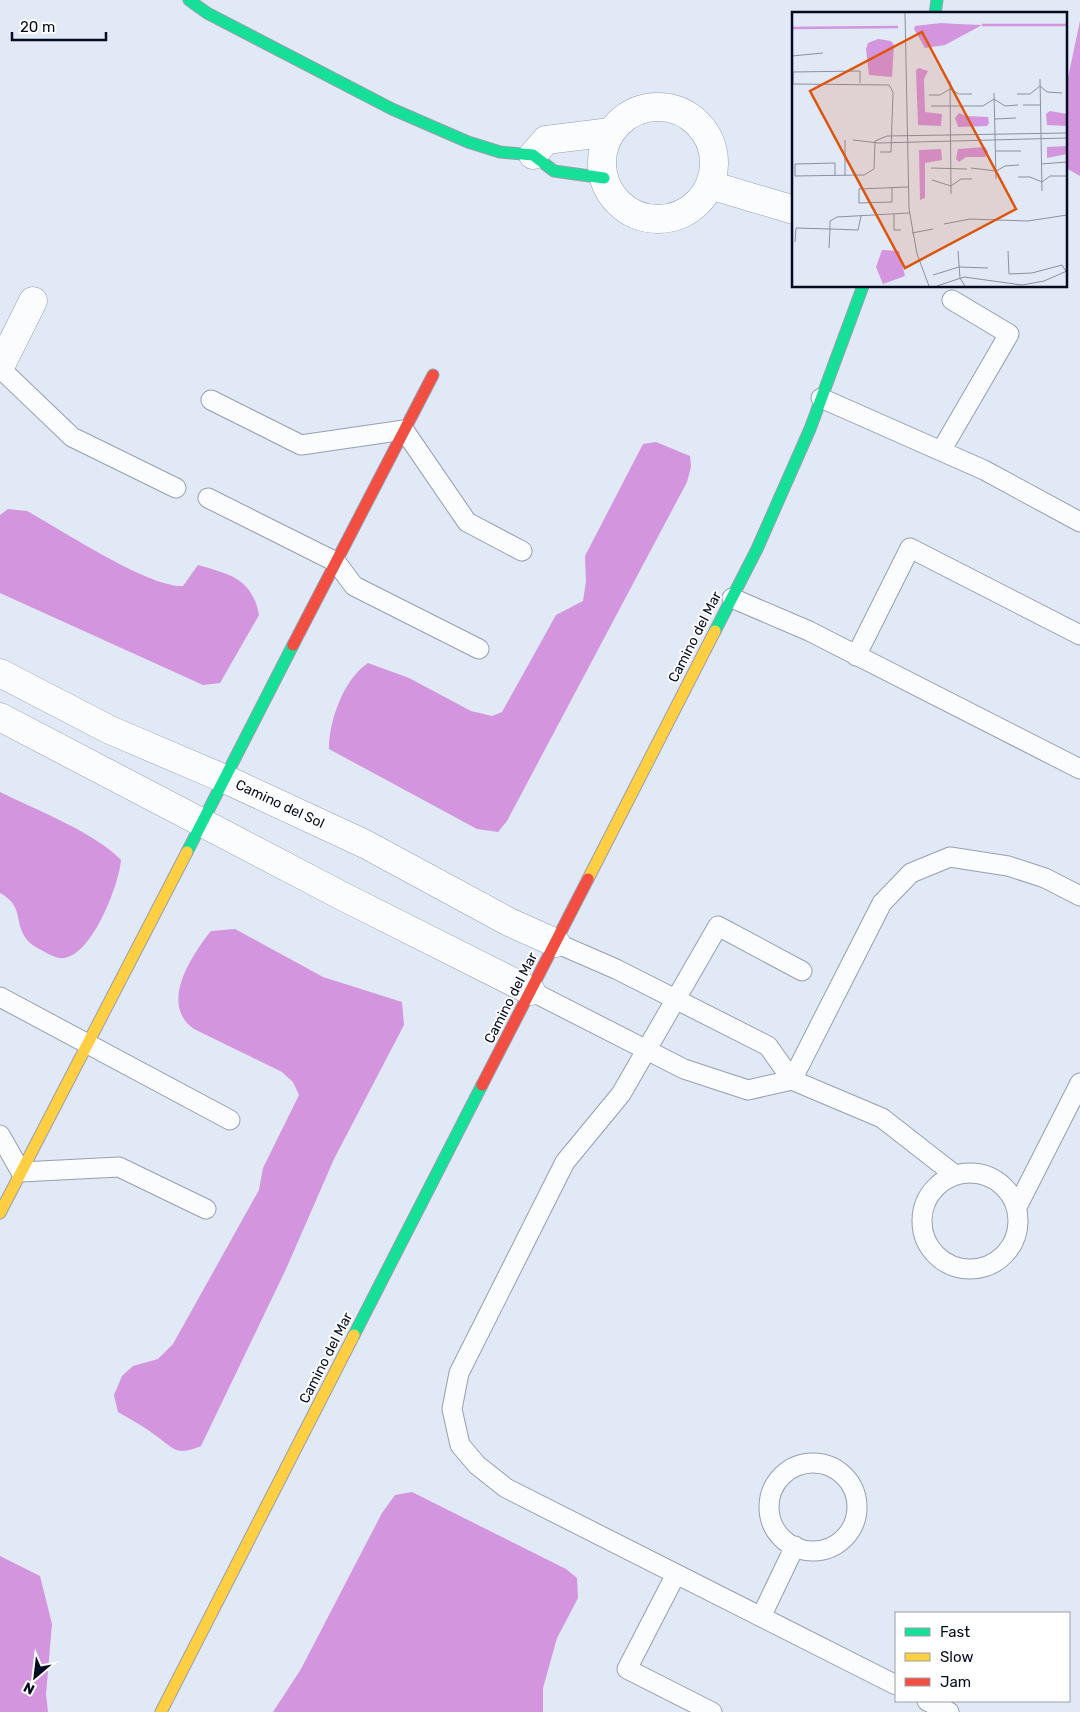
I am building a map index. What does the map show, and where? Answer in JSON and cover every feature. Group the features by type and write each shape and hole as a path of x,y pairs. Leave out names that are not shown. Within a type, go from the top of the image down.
{"street":[{"path":"189,0 207,13 392,109 468,142 500,152 533,155 554,171 604,178"},
{"path":"652,107 669,109 685,114 699,124 708,138 714,154 714,170 710,185 702,199 690,210 676,217 661,220 645,218 630,212 618,203 608,190 604,178 602,160 604,146 611,132 621,120 636,112 652,107"},
{"path":"533,155 546,140 611,132"},
{"path":"710,185 792,209"},
{"name":"Camino del Mar","path":"161,1712 757,549 821,398 861,288"},
{"path":"0,367 33,301"},
{"path":"0,1213 433,375"},
{"name":"Camino del Sol","path":"0,673 110,730 225,778 365,844 509,922 556,943"},
{"path":"0,717 346,898 531,991"}],"lane":[{"path":"941,451 1009,334 952,300"},
{"path":"0,367 72,437 176,488"},
{"path":"821,398 984,470 1080,522"},
{"path":"211,400 301,445 404,430 467,522 522,551"},
{"path":"208,498 336,562 354,586 478,649"},
{"path":"856,656 910,548 1080,635"},
{"path":"732,598 809,631 1080,770"},
{"path":"792,1080 882,903 912,873 950,857 1008,866 1045,878 1080,896"},
{"path":"802,970 718,926 621,1094 565,1162 459,1373 452,1409 460,1445 477,1465 506,1488 895,1684"},
{"path":"556,943 676,999 768,1046 792,1080 882,1118 955,1175"},
{"path":"531,991 684,1069 748,1090 792,1080"},
{"path":"0,997 230,1120"},
{"path":"1017,1207 1002,1185 988,1176 972,1172 955,1175 940,1183 926,1200 921,1216 923,1233 930,1248 942,1261 956,1268 973,1270 990,1266 1004,1257 1015,1240 1018,1224 1017,1207 1080,1083"},
{"path":"0,1135 21,1172 119,1166 206,1209"},
{"path":"814,1462 829,1466 845,1478 856,1495 857,1511 853,1526 845,1537 833,1546 818,1551 803,1550 795,1546 783,1539 774,1527 769,1513 770,1497 775,1483 785,1472 798,1465 814,1462"},
{"path":"761,1617 795,1546"},
{"path":"676,1574 627,1669 712,1712"},
{"path":"929,1702 949,1712"}],"shaded area":[{"path":"1080,21 1080,176 1068,169 1068,78"},
{"path":"656,442 690,456 691,467 687,482 507,821 498,832 477,829 329,749 332,726 339,701 352,679 368,663 409,678 471,711 492,716 502,712 556,615 583,601 586,581 585,556 643,444"},
{"path":"8,509 27,511 105,556 149,578 183,586 198,565 220,571 245,585 256,603 259,615 220,683 203,685 0,593 0,515"},
{"path":"0,792 81,831 110,850 121,860 115,885 103,916 94,932 75,954 58,958 47,954 31,944 24,936 13,904 0,893"},
{"path":"235,929 323,977 402,1002 404,1025 334,1159 286,1269 201,1446 180,1451 175,1450 118,1412 114,1395 122,1376 133,1366 158,1359 173,1344 259,1190 263,1168 299,1095 293,1082 282,1072 194,1029 184,1019 179,1007 182,980 203,941 211,931"},
{"path":"412,1492 566,1569 577,1578 578,1598 557,1638 543,1688 543,1712 273,1712 301,1669 382,1513 395,1495"},
{"path":"0,1556 40,1576 52,1624 46,1694 48,1712 0,1712"}],"traffic: fast":[{"path":"189,0 207,13 392,109 468,142 500,152 533,155 554,171 604,178"},
{"path":"935,12 937,0"},
{"path":"715,631 757,549 810,429 862,288"},
{"path":"187,852 293,645"},
{"path":"354,1335 482,1085"}],"traffic: slow":[{"path":"588,879 715,631"},
{"path":"0,1213 187,852"},
{"path":"161,1712 354,1335"}],"traffic: jam":[{"path":"293,645 433,375"},
{"path":"482,1085 588,879"}]}
